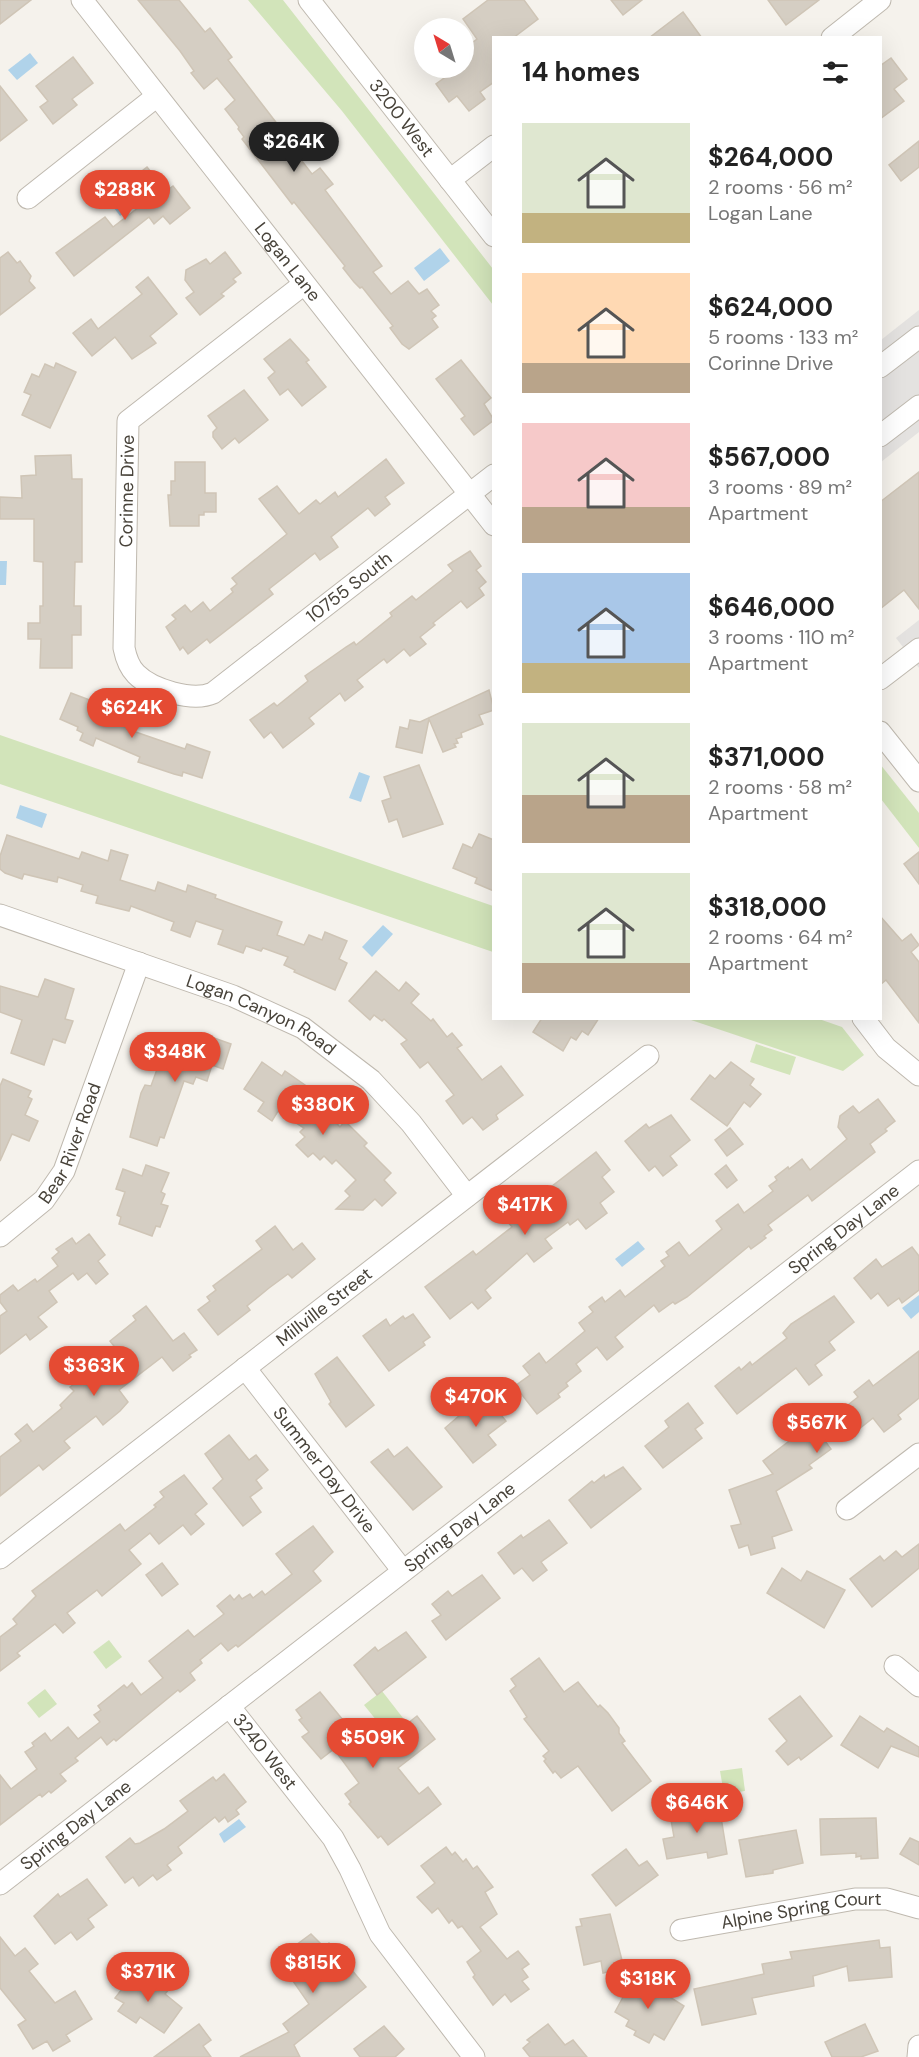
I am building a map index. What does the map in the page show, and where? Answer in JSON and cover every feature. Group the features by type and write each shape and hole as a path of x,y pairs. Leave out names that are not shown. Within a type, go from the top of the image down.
{"street":[{"name":"Logan Lane","path":"82,0 492,523"},
{"name":"3200 West","path":"309,0 492,233"},
{"path":"835,36 880,0"},
{"path":"28,198 157,96"},
{"path":"450,180 492,148"},
{"name":"Corinne Drive","path":"203,696 185,695 144,680 132,670 125,656 128,421 304,284"},
{"path":"882,366 919,337"},
{"path":"882,434 919,406"},
{"name":"10755 South","path":"203,696 218,690 492,477"},
{"path":"882,678 918,651"},
{"path":"882,735 919,781"},
{"name":"Logan Canyon Road","path":"0,915 257,1005 326,1043 364,1073 392,1101 467,1196"},
{"name":"Bear River Road","path":"0,1236 44,1200 64,1171 139,963"},
{"path":"865,1020 886,1048 919,1075"},
{"name":"Millville Street","path":"0,1558 648,1056"},
{"name":"Spring Day Lane","path":"0,1884 919,1171"},
{"name":"Summer Day Drive","path":"245,1368 403,1571"},
{"path":"847,1509 919,1454"},
{"path":"895,1666 919,1686"},
{"name":"3240 West","path":"229,1706 341,1852 380,1934 474,2057"},
{"name":"Alpine Spring Court","path":"681,1930 855,1899 887,1899 919,1908"},
{"path":"918,2057 919,2046"}],"green space":[{"path":"248,0 283,0 492,268 492,304 342,111"},
{"path":"0,735 492,906 492,952 0,784"},
{"path":"882,767 919,813 919,848 882,800"},
{"path":"691,1020 822,1020 842,1027 864,1055 843,1071"},
{"path":"756,1044 796,1057 790,1075 750,1062"},
{"path":"109,1640 122,1657 106,1669 93,1652"},
{"path":"45,1689 57,1704 39,1718 27,1703"},
{"path":"382,1691 403,1718 386,1732 364,1705"},
{"path":"742,1768 745,1791 724,1794 720,1771"}],"shaded area":[{"path":"919,310 919,432 882,461 882,339"},
{"path":"919,620 919,668 896,638"}],"water":[{"path":"30,53 38,63 17,80 8,70"},
{"path":"113,183 132,207 120,216 102,192"},
{"path":"440,248 450,261 424,281 414,268"},
{"path":"0,561 7,561 6,585 0,585"},
{"path":"359,772 370,776 361,802 349,798"},
{"path":"20,805 47,814 42,828 16,818"},
{"path":"383,925 393,934 372,957 362,947"},
{"path":"638,1241 645,1249 622,1267 615,1259"},
{"path":"919,1295 919,1312 911,1319 902,1308"},
{"path":"239,1819 246,1827 224,1843 219,1834"}],"building":[{"path":"0,0 31,0 0,24"},
{"path":"138,0 179,0 205,32 210,28 232,57 228,60 285,134 274,143 294,168 302,161 312,174 320,168 333,184 325,190 382,266 373,272 391,294 408,281 419,294 427,289 439,305 431,311 436,316 432,319 438,327 409,349 402,344 390,328 393,326 362,287 360,288 354,282 343,268 345,266 294,202 292,204 242,139 244,137 239,127 225,109 235,100 217,78 204,89 191,73 194,71 180,51"},
{"path":"488,0 524,0 538,19 516,36 492,36 492,83 480,92 485,99 469,111 457,96 449,102 436,84 444,78 474,78 474,41 477,39 474,35 474,18 464,18"},
{"path":"611,0 642,0 623,15"},
{"path":"768,0 819,0 786,25"},
{"path":"683,12 701,36 652,36"},
{"path":"73,57 93,83 72,99 77,105 53,124 40,107 48,101 36,86"},
{"path":"891,58 907,79 894,89 904,101 882,118 882,65"},
{"path":"0,86 27,120 0,141"},
{"path":"919,141 919,167 901,181 889,165"},
{"path":"147,167 166,191 173,186 190,208 170,224 163,216 154,224 149,217 74,276 56,253 105,217 113,227 139,207 123,186"},
{"path":"8,252 17,263 20,261 31,276 29,281 35,288 0,315 0,258"},
{"path":"225,252 241,273 233,279 236,282 221,294 224,296 200,315 186,298 194,292 185,280 186,270 206,259 210,264"},
{"path":"148,277 177,314 150,336 156,343 132,359 115,337 92,356 73,333 91,319 98,329 142,294 136,287"},
{"path":"290,339 309,360 306,362 326,387 302,406 288,389 280,395 268,378 275,372 264,359"},
{"path":"461,360 491,398 484,404 492,417 492,422 474,435 461,419 465,416 436,379"},
{"path":"56,363 76,372 50,428 22,415 31,395 24,392 32,374 39,377 45,364 54,368"},
{"path":"244,390 268,420 239,443 235,438 222,449 213,437 213,432 217,428 208,416"},
{"path":"71,455 72,479 82,479 82,562 75,562 74,606 81,606 81,635 72,635 72,668 40,668 41,639 28,639 28,623 40,623 40,606 43,606 43,562 34,561 34,519 0,519 0,497 22,498 21,476 36,475 35,456"},
{"path":"386,459 404,483 385,497 390,504 375,516 368,508 331,537 338,547 320,560 315,553 269,589 273,594 210,643 207,639 188,654 183,647 180,650 166,627 176,619 172,615 185,605 191,612 203,602 210,611 233,592 231,589 237,584 232,578 287,534 259,499 277,486 299,514 316,500 320,504 335,492 338,497"},
{"path":"175,462 205,462 205,493 216,493 216,512 204,512 204,515 199,515 199,526 170,526 168,495 171,495 171,481 175,481"},
{"path":"919,472 919,609 904,590 882,607 882,500"},
{"path":"470,551 481,566 476,570 486,582 479,588 484,595 467,608 461,601 433,623 435,625 420,637 426,644 410,656 404,649 387,663 384,659 357,680 363,687 345,701 340,693 309,718 314,724 283,748 271,732 264,738 250,720 274,703 277,706 308,681 305,676 354,642 356,645 392,616 390,613 412,596 416,600 453,571 448,565"},
{"path":"489,690 492,711 479,715 483,724 461,733 462,737 456,739 458,743 454,744 456,747 443,752 429,719 422,753 396,747 400,727 408,729 410,720 420,722"},
{"path":"71,693 95,702 94,706 121,718 120,720 129,724 127,729 185,749 187,744 210,752 202,778 183,772 182,776 174,774 138,762 140,757 96,738 93,746 80,740 83,733 77,730 78,727 60,719"},
{"path":"419,765 443,824 403,837 397,819 389,822 382,801 391,798 384,777"},
{"path":"479,834 492,839 492,890 475,883 477,878 453,868 463,844 472,848"},
{"path":"7,835 79,859 82,852 108,861 111,850 128,855 120,880 155,891 158,882 186,892 188,885 216,895 215,898 282,922 277,935 304,945 309,935 322,940 325,932 347,941 339,959 347,963 335,990 294,972 295,970 284,965 288,957 263,948 261,951 246,946 243,953 218,944 223,930 196,921 190,937 171,930 174,922 131,906 129,911 96,903 98,896 81,891 83,885 58,877 57,882 24,874 22,879 5,873 0,869 0,856"},
{"path":"919,852 919,884 904,864"},
{"path":"882,918 902,941 911,934 919,945 911,952 919,962 919,1023 886,980 882,983"},
{"path":"376,971 399,991 406,982 419,994 411,1003 431,1021 433,1019 447,1037 452,1033 462,1045 457,1048 482,1080 501,1066 523,1095 496,1115 498,1119 483,1130 472,1117 463,1124 446,1101 454,1095 428,1062 420,1068 401,1044 407,1040 384,1019 382,1021 374,1015 370,1020 349,1001"},
{"path":"45,979 74,989 65,1019 73,1021 65,1043 53,1039 44,1065 11,1053 22,1020 0,1012 0,986 38,997"},
{"path":"541,1020 598,1020 588,1035 582,1031 576,1040 571,1037 563,1051 533,1032"},
{"path":"200,1033 231,1044 223,1069 212,1065 207,1081 196,1077 193,1084 184,1081 164,1138 160,1137 157,1146 130,1137 141,1093 145,1085 151,1086 168,1039 182,1043 184,1038 197,1043"},
{"path":"262,1062 282,1076 285,1071 312,1090 308,1097 327,1117 329,1115 340,1127 345,1121 367,1143 364,1146 391,1173 384,1180 396,1193 382,1206 375,1199 363,1210 336,1209 350,1196 345,1191 356,1180 336,1160 332,1164 324,1156 320,1160 313,1153 308,1157 296,1145 305,1137 300,1132 304,1128 278,1111 272,1121 258,1111 264,1102 244,1089"},
{"path":"731,1062 754,1079 750,1085 761,1094 750,1107 744,1102 727,1126 691,1099 710,1075 715,1079"},
{"path":"3,1079 31,1091 28,1097 32,1099 25,1115 38,1121 29,1141 12,1134 0,1161 0,1086"},
{"path":"878,1099 895,1121 885,1129 887,1131 870,1144 875,1152 812,1201 808,1195 768,1225 772,1230 764,1236 766,1238 751,1249 749,1246 687,1297 675,1304 673,1302 659,1312 654,1305 615,1337 623,1347 607,1360 597,1347 576,1364 581,1371 566,1383 568,1386 558,1394 560,1397 537,1414 515,1386 530,1375 523,1366 539,1353 546,1363 585,1331 579,1323 593,1312 589,1307 602,1297 605,1302 620,1290 625,1297 665,1266 661,1261 669,1256 666,1252 679,1242 689,1256 722,1229 716,1221 738,1204 744,1213 773,1191 769,1186 777,1180 775,1177 788,1167 789,1169 802,1159 810,1170 847,1139 838,1127 840,1116 853,1106 859,1113"},
{"path":"671,1115 690,1140 670,1156 677,1165 663,1176 655,1166 649,1171 625,1141 646,1124 649,1128"},
{"path":"730,1128 743,1144 727,1156 715,1140"},
{"path":"596,1152 610,1170 602,1177 614,1192 600,1203 607,1213 586,1229 578,1219 570,1225 568,1222 545,1239 552,1248 534,1262 527,1253 485,1290 491,1298 478,1309 472,1302 450,1319 425,1287 473,1251 476,1255 512,1227 507,1221"},
{"path":"146,1165 169,1173 161,1192 165,1194 161,1204 168,1206 160,1227 156,1226 152,1236 119,1224 121,1217 117,1215 125,1192 116,1189 123,1169 142,1176"},
{"path":"726,1165 737,1180 727,1188 715,1174"},
{"path":"275,1226 293,1250 302,1243 315,1259 292,1278 288,1274 269,1288 247,1306 250,1310 218,1335 198,1310 210,1301 207,1297 216,1290 213,1286 262,1249 256,1241"},
{"path":"89,1234 105,1255 98,1261 108,1274 96,1284 87,1273 78,1280 73,1273 49,1291 57,1302 38,1317 47,1327 30,1340 26,1334 0,1354 0,1316 7,1311 0,1302 0,1295 13,1285 18,1291 35,1279 37,1282 58,1266 52,1258 59,1252 56,1249 72,1238 76,1244"},
{"path":"912,1247 919,1256 919,1290 902,1303 899,1298 888,1306 878,1293 871,1299 854,1278 876,1259 882,1267"},
{"path":"834,1296 854,1322 829,1342 835,1350 815,1365 822,1375 809,1385 796,1368 737,1414 715,1386 739,1367 741,1370 750,1362 752,1365 787,1338 783,1333 791,1324"},
{"path":"146,1306 173,1341 184,1333 197,1350 173,1371 162,1357 119,1390 128,1402 120,1411 103,1425 96,1416 64,1441 70,1448 43,1470 39,1465 0,1496 0,1457 21,1441 15,1434 27,1424 33,1432 62,1408 60,1405 74,1391 70,1387 81,1379 84,1382 93,1375 99,1382 126,1361 110,1341 136,1320 133,1316"},
{"path":"413,1314 430,1337 423,1342 425,1345 389,1371 363,1336 386,1319 390,1326 403,1316 405,1319"},
{"path":"919,1351 919,1398 898,1415 901,1419 884,1432 873,1418 859,1429 853,1421 825,1441 831,1449 809,1465 812,1468 776,1491 792,1530 772,1537 775,1548 751,1555 748,1545 739,1548 731,1526 741,1524 729,1490 773,1474 763,1461 825,1414 830,1419 858,1397 854,1392 869,1380 873,1386"},
{"path":"337,1357 374,1405 346,1427 329,1404 331,1402 315,1374"},
{"path":"486,1396 506,1421 488,1435 496,1445 473,1463 445,1428 460,1415 457,1412 476,1397 479,1402"},
{"path":"688,1403 703,1423 695,1429 702,1438 663,1468 645,1446 669,1427 665,1421"},
{"path":"229,1435 249,1460 256,1455 268,1470 256,1480 262,1488 250,1497 261,1512 243,1526 213,1488 223,1479 205,1454"},
{"path":"407,1447 442,1487 413,1510 371,1462 388,1449 394,1457"},
{"path":"623,1467 641,1489 591,1528 569,1500 592,1481 594,1483 604,1475 605,1478"},
{"path":"184,1475 207,1504 195,1514 204,1524 191,1535 183,1525 159,1544 150,1533 129,1550 141,1564 102,1596 97,1590 67,1613 75,1623 63,1633 55,1624 17,1653 20,1656 0,1671 0,1637 17,1624 13,1619 36,1596 32,1591 120,1524 125,1531 156,1507 154,1505 164,1497 160,1492"},
{"path":"549,1520 567,1543 541,1562 547,1570 533,1581 522,1568 514,1574 498,1553 521,1535 523,1538"},
{"path":"313,1526 333,1552 313,1571 321,1581 238,1647 236,1645 228,1651 221,1643 200,1660 202,1663 190,1673 195,1680 180,1692 178,1690 116,1741 114,1739 107,1745 101,1737 75,1758 78,1761 60,1774 66,1781 51,1793 49,1791 42,1797 40,1794 0,1825 0,1775 11,1789 37,1769 25,1752 34,1746 32,1743 45,1733 51,1741 68,1727 78,1739 100,1722 94,1715 101,1710 98,1706 124,1685 127,1688 132,1683 141,1695 163,1678 149,1661 188,1630 194,1637 224,1614 217,1606 230,1595 234,1600 239,1595 242,1599 250,1594 253,1598 262,1591 265,1595 292,1574 276,1554"},
{"path":"919,1544 919,1568 872,1607 850,1579 880,1556 884,1561 896,1551 902,1557"},
{"path":"162,1563 178,1584 162,1596 146,1575"},
{"path":"782,1568 801,1581 807,1571 845,1590 824,1628 767,1593"},
{"path":"482,1575 500,1598 446,1640 432,1621 441,1615 432,1604 448,1591 452,1596"},
{"path":"406,1632 426,1657 377,1695 354,1665 375,1647 378,1651"},
{"path":"539,1658 564,1692 578,1682 598,1707 600,1705 608,1713 619,1728 619,1733 625,1741 622,1743 651,1781 612,1811 578,1766 561,1778 555,1771 553,1773 543,1756 549,1751 524,1719 527,1717 510,1691 516,1686 511,1679"},
{"path":"320,1692 370,1753 417,1716 435,1739 398,1768 419,1794 428,1787 441,1804 388,1845 381,1836 378,1838 349,1804 351,1802 345,1794 359,1783 334,1749 321,1759 302,1737 309,1732 299,1720 302,1718 296,1710"},
{"path":"800,1696 832,1736 801,1760 799,1757 788,1765 776,1751 787,1741 769,1719"},
{"path":"860,1716 884,1732 887,1728 919,1747 919,1757 891,1746 878,1768 841,1745"},
{"path":"224,1774 246,1802 236,1810 239,1814 228,1822 225,1817 219,1822 215,1817 178,1847 182,1853 167,1865 171,1870 157,1880 153,1875 139,1886 133,1877 125,1883 106,1857 130,1838 135,1844 140,1843 164,1829 188,1811 180,1801 213,1777 216,1781"},
{"path":"719,1805 727,1854 708,1858 707,1852 667,1859 663,1839 674,1837 670,1814"},
{"path":"876,1818 878,1858 861,1859 861,1856 856,1857 856,1853 821,1855 820,1819"},
{"path":"796,1830 803,1863 773,1870 773,1873 746,1877 739,1840"},
{"path":"910,1838 919,1842 919,1865 900,1854"},
{"path":"446,1847 452,1855 455,1852 463,1862 466,1859 473,1869 477,1866 493,1887 485,1892 497,1914 480,1927 507,1959 518,1951 529,1964 522,1969 528,1977 522,1981 529,1989 511,2002 505,1994 493,2005 473,1977 475,1975 467,1962 481,1951 462,1926 458,1928 452,1920 449,1923 438,1908 432,1913 417,1897 435,1883 421,1866"},
{"path":"626,1849 639,1866 647,1861 658,1875 616,1906 592,1875"},
{"path":"87,1879 107,1905 88,1919 94,1927 77,1940 71,1932 55,1944 34,1916 58,1894 60,1897"},
{"path":"610,1914 624,1968 603,1973 601,1961 584,1965 576,1927 582,1926 580,1919"},
{"path":"311,1934 324,1947 329,1943 366,1987 294,2045 300,2057 240,2057 289,2032 283,2024 309,2004 286,1971 292,1967 284,1957"},
{"path":"0,1937 15,1956 25,1948 38,1964 29,1971 55,2003 75,1991 92,2019 66,2035 70,2041 53,2051 47,2041 33,2049 18,2025 26,2020 0,1988"},
{"path":"879,1940 880,1948 890,1947 892,1977 849,1981 847,1966 813,1976 814,1986 752,1998 756,2014 702,2025 694,1989 764,1974 762,1964 792,1959 790,1952"},
{"path":"133,1975 150,1986 156,1976 171,1987 165,1994 182,2008 164,2033 140,2017 136,2023 118,2011 124,2003 115,1998"},
{"path":"635,1975 684,2006 664,2040 654,2034 649,2043 634,2035 636,2031 626,2026 629,2020 615,2012"},
{"path":"199,2024 211,2040 203,2046 211,2057 154,2057"},
{"path":"548,2024 565,2045 573,2040 587,2057 530,2057 523,2048 530,2042 527,2040"},
{"path":"865,2024 878,2051 861,2057 832,2057 825,2042"},
{"path":"384,2026 404,2049 395,2057 360,2057 354,2049"}]}
